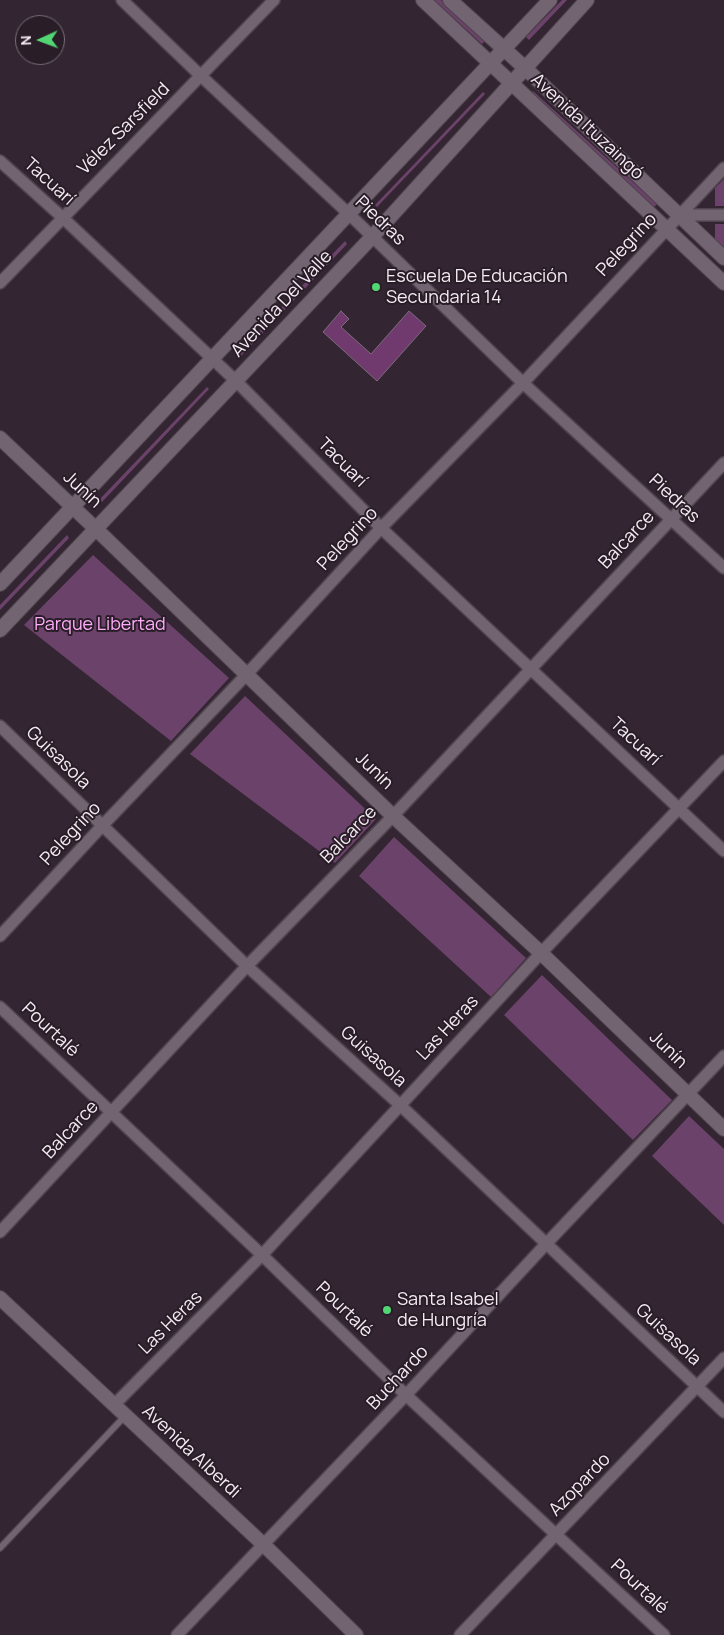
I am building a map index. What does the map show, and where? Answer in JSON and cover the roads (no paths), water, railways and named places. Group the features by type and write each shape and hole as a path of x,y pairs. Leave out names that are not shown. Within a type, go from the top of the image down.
{"main road":[{"name":"Avenida Ituzaingó","path":"423,0 724,283"},
{"name":"Avenida Ituzaingó","path":"450,0 525,68 724,258"},
{"name":"Avenida Del Valle","path":"0,584 550,0"},
{"name":"Avenida Del Valle","path":"0,630 372,237 587,0"},
{"name":"Junín","path":"0,438 96,528 393,816 724,1129"},
{"name":"Avenida Alberdi","path":"0,1298 265,1546 356,1635"}],"street":[{"name":"Piedras","path":"122,0 349,214 523,383 724,568"},
{"name":"Vélez Sarsfield","path":"0,283 274,0"},
{"name":"Tacuarí","path":"0,161 236,381 381,528 724,851"},
{"name":"Pelegrino","path":"0,936 247,674 381,528 523,383 724,168"},
{"path":"679,215 724,215"},
{"name":"Balcarce","path":"0,1232 247,966 393,816 724,463"},
{"name":"Guisasola","path":"0,726 247,966 400,1105 724,1412"},
{"name":"Las Heras","path":"114,1405 262,1255 540,953 724,761"},
{"name":"Pourtalé","path":"0,1008 112,1112 406,1395 664,1635"},
{"name":"Buchardo","path":"177,1635 265,1546 724,1056"},
{"name":"Azopardo","path":"460,1635 724,1358"}],"lane":[{"path":"0,1548 125,1416"}],"place":[{"name":"Escuela De Educación Secundaria 14","path":"376,287"},
{"name":"Santa Isabel de Hungría","path":"387,1310"}],"park label":[{"name":"Parque Libertad","path":"100,625"}]}
